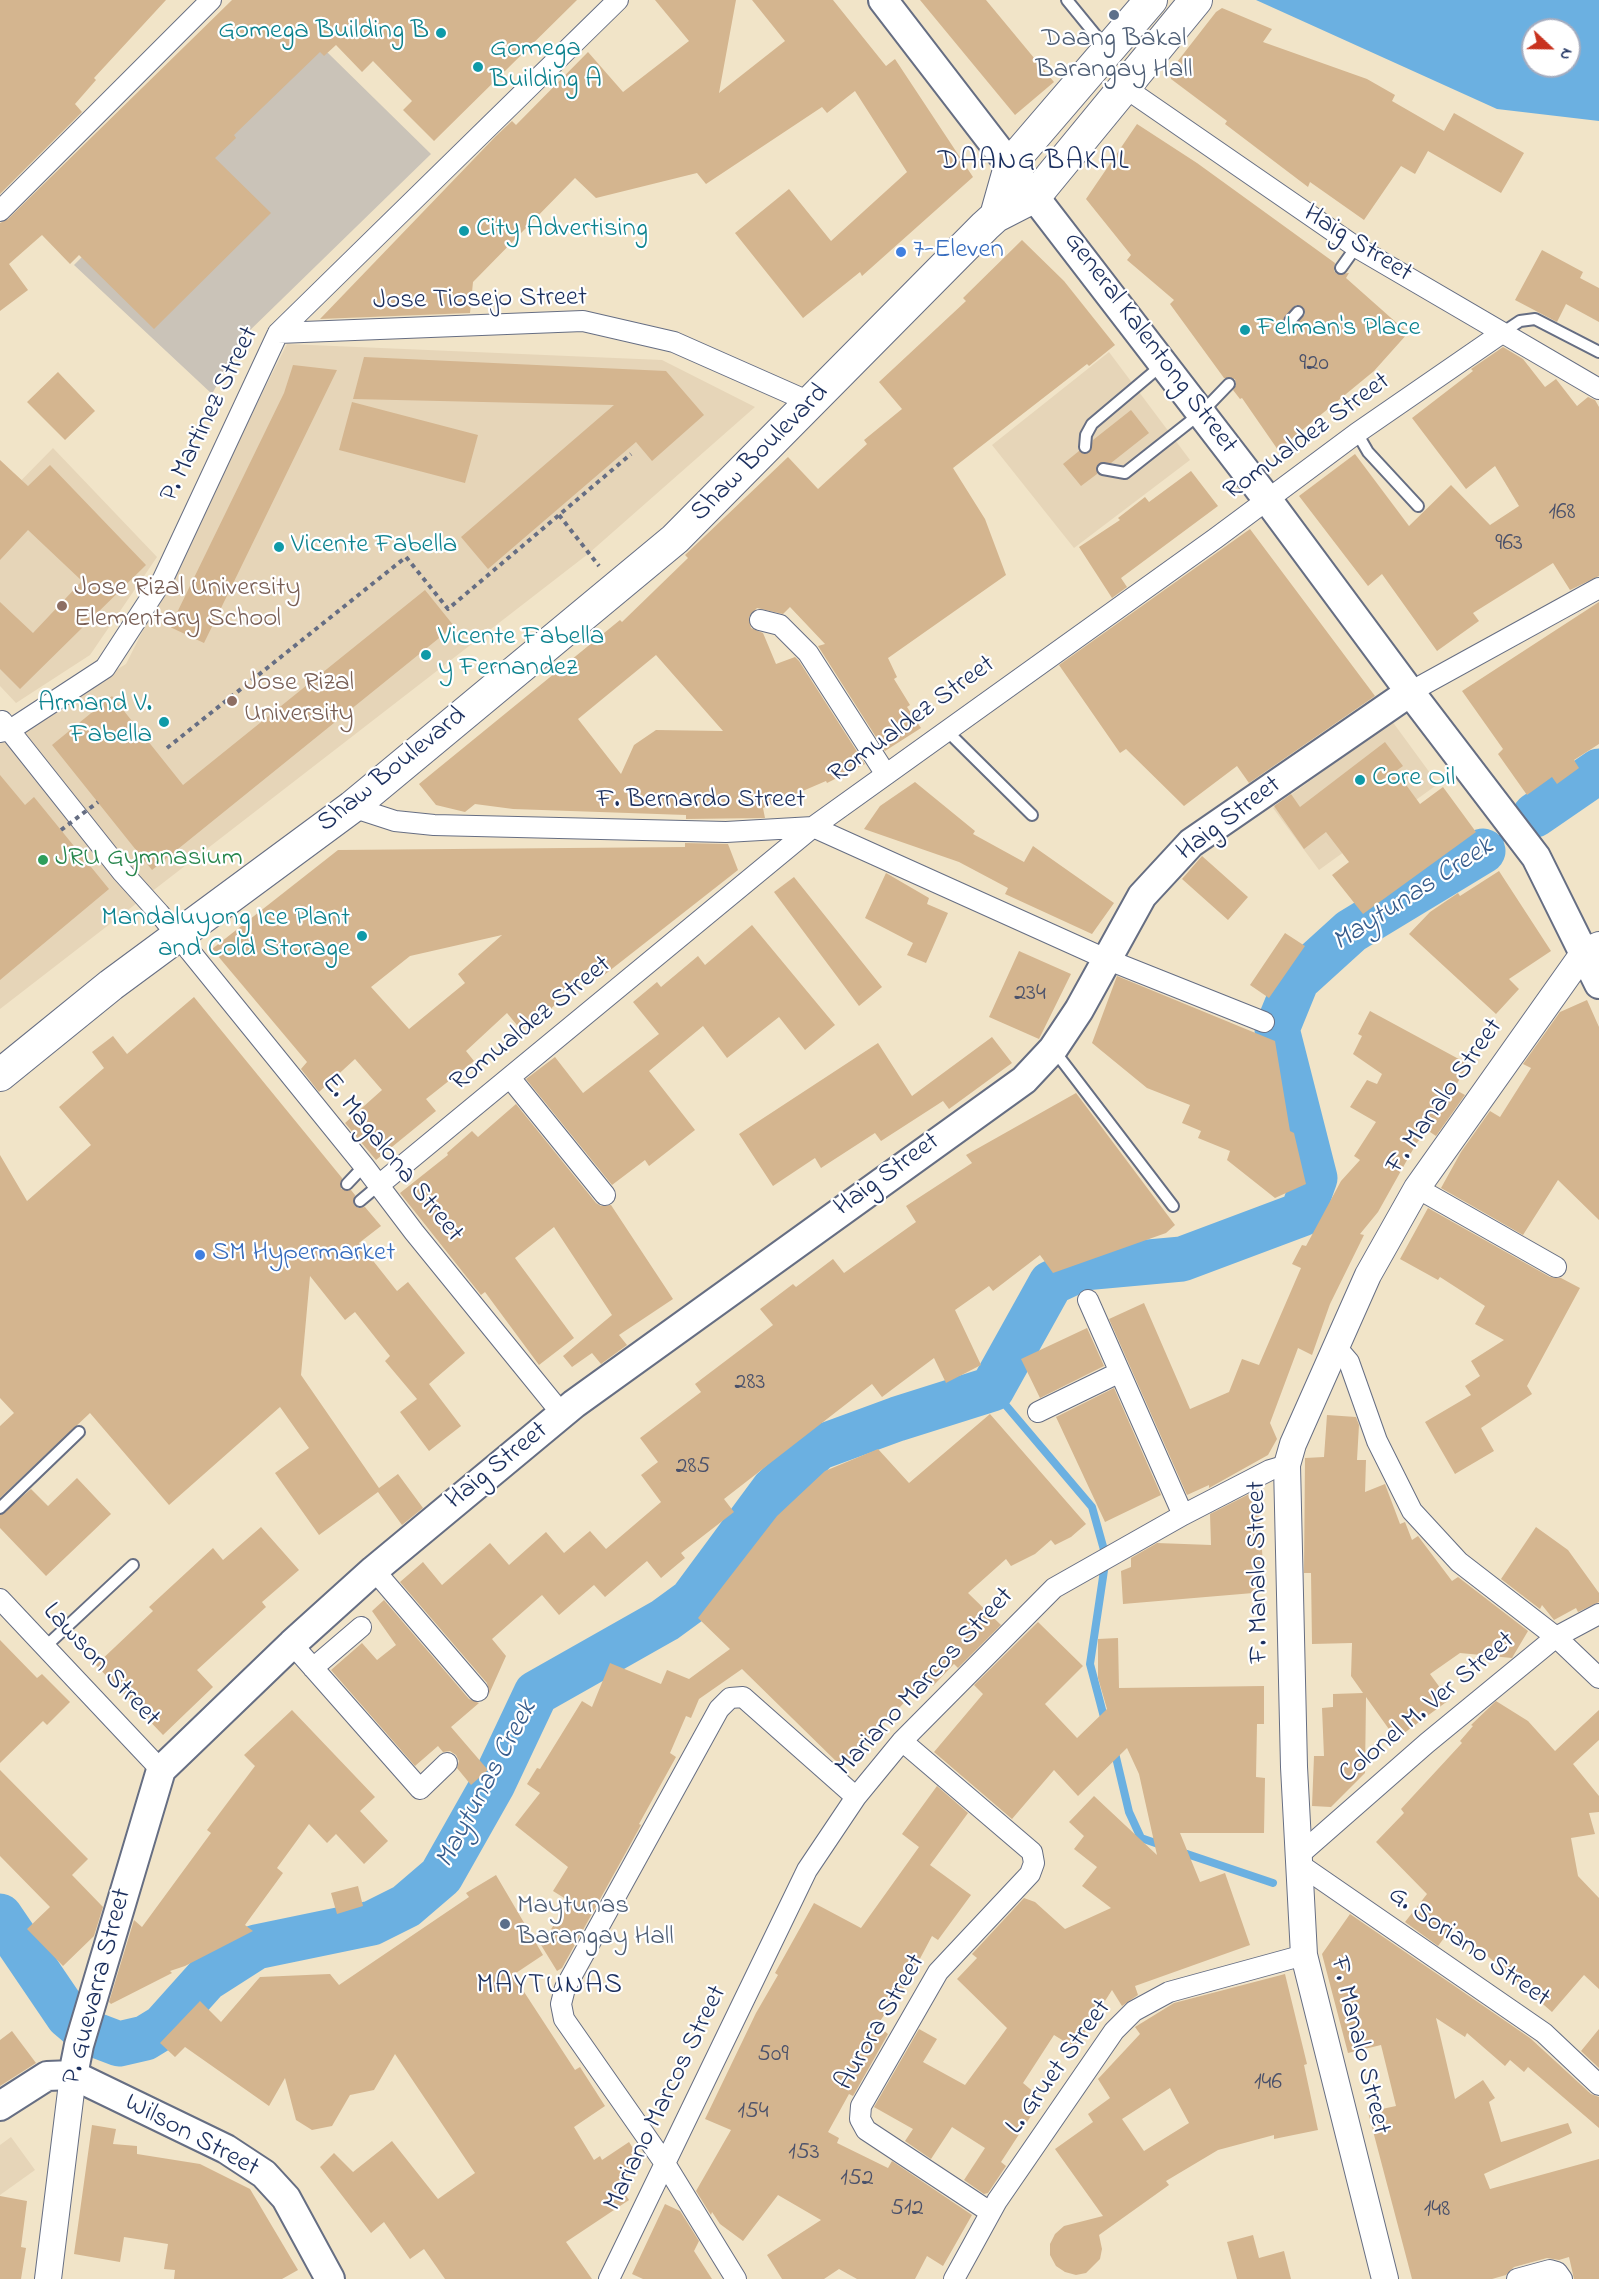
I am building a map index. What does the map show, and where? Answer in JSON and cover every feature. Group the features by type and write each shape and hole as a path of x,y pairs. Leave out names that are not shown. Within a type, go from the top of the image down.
{"main road":[{"name":"General Kalentong Street","path":"883,0 1011,163 1536,857 1592,948 1599,984"},
{"name":"Shaw Boulevard","path":"996,216 1011,163 1109,52 1151,0"},
{"name":"Shaw Boulevard","path":"1,1071 111,985 352,807 675,539 996,216 1035,196 1194,2"},
{"name":"Haig Street","path":"161,1770 292,1644 374,1570 562,1414 607,1379 1024,1080 1053,1049 1079,1010 1142,896 1191,843 1410,692"},
{"name":"P. Guevarra Street","path":"73,2075 89,2010 161,1770"},
{"path":"0,2106 46,2076 73,2075"},
{"name":"Wilson Street","path":"73,2075 226,2149 264,2174 286,2198 330,2279"}],"street":[{"name":"P. Martinez Street","path":"3,727 105,668 163,579 278,333 618,0"},
{"path":"0,210 203,2"},
{"name":"Haig Street","path":"1124,87 1356,247 1599,389"},
{"name":"Jose Tiosejo Street","path":"278,333 583,321 674,342 812,403"},
{"name":"Romualdez Street","path":"379,1185 511,1079 813,827 1357,433 1502,333"},
{"name":"Haig Street","path":"1410,692 1599,588"},
{"path":"760,621 780,625 808,653 885,773"},
{"path":"3,727 177,937"},
{"name":"F. Bernardo Street","path":"352,807 395,821 434,825 726,832 813,827 1106,959 1264,1022"},
{"name":"E. Magalona Street","path":"177,937 562,1414"},
{"name":"F. Manalo Street","path":"1385,2279 1304,1955 1287,1465 1293,1444 1368,1275 1417,1188 1592,948"},
{"path":"511,1079 605,1195"},
{"path":"1417,1188 1556,1267"},
{"path":"1088,1300 1118,1373 1183,1515"},
{"path":"1333,1351 1343,1355 1349,1362 1377,1441 1412,1510 1459,1562 1556,1637 1599,1678"},
{"path":"1038,1412 1118,1373"},
{"name":"Mariano Marcos Street","path":"609,2279 807,1870 856,1797 902,1741 1054,1588 1128,1544 1270,1470 1287,1465"},
{"path":"374,1570 478,1691"},
{"name":"Lawson Street","path":"0,1599 161,1770"},
{"name":"Colonel M. Ver Street","path":"1299,1860 1426,1743 1556,1637 1599,1614"},
{"path":"313,1668 361,1627"},
{"path":"292,1644 420,1790 447,1763"},
{"path":"736,2279 666,2165 564,2019 561,2004 565,1988 719,1708 730,1698 743,1697 856,1797"},
{"name":"Aurora Street","path":"902,1741 1032,1852 1034,1863 1030,1874 938,1972 861,2106 860,2119 866,2130 990,2212"},
{"name":"G. Soriano Street","path":"1299,1860 1544,2033 1599,2085"},
{"name":"L. Gruet Street","path":"954,2279 990,2212 1114,2031 1134,2011 1169,1992 1304,1955"},
{"name":"P. Guevarra Street","path":"48,2279 73,2075"},
{"path":"1518,2279 1550,2270 1557,2272 1562,2279"}],"lane":[{"path":"1067,0 1109,52"},
{"path":"1341,268 1356,247"},
{"path":"1290,321 1298,312"},
{"path":"1502,333 1520,321 1534,319 1599,352"},
{"path":"1085,447 1086,435 1092,424 1163,363"},
{"path":"1103,469 1125,473 1201,413 1229,384"},
{"path":"1357,433 1368,452 1418,506"},
{"path":"946,730 1032,815"},
{"path":"1053,1049 1173,1206"},
{"path":"347,1184 361,1172 364,1166"},
{"path":"360,1201 379,1185"},
{"path":"0,1508 79,1431"},
{"path":"45,1647 133,1566"}],"path":[{"path":"167,748 406,557 448,609 631,454"},
{"path":"559,514 617,587"},
{"path":"61,830 98,802"}],"shaded area":[{"path":"297,41 328,53 431,154 242,338 212,394 74,265"},
{"name":"Jose Rizal University","path":"287,344 662,360 755,407 588,554 0,1009 0,741 126,664"},
{"path":"1109,352 1190,460 1074,548 992,445"},
{"name":"Jose Rizal University Elementary School","path":"53,448 157,557 90,655 16,703 0,686 0,502"},
{"path":"1392,721 1438,784 1319,870 1273,808"},
{"path":"11,2137 35,2170 0,2195 0,2145"}],"water":[{"path":"1256,0 1599,0 1599,121 1497,109"}],"building":[{"path":"0,0 166,0 94,78 96,80 75,104 82,112 0,194"},
{"path":"232,0 577,0 434,141 403,110 412,101 373,61 362,72 336,45 324,56 320,52 234,135 236,138 215,158 271,213 154,329 79,255 70,264 42,235 9,264 28,290 0,311 0,223 8,219"},
{"path":"655,0 736,0 719,93 785,41 752,0 833,0 886,66 895,59 973,177 862,276 860,272 803,318 735,233 789,189 831,241 907,172 855,91 827,113 822,107 706,184 697,173 596,198 575,178 473,282 470,313 320,319 496,136 512,121 516,125 588,52 623,92 689,41"},
{"path":"920,0 986,0 1054,82 1015,115"},
{"path":"1222,8 1272,29 1263,42 1367,79 1395,95 1392,101 1444,131 1454,113 1524,153 1501,193 1428,151 1415,174 1401,166 1364,220 1310,182 1308,187 1225,124 1227,121 1171,79 1170,71 1216,12"},
{"path":"1137,124 1197,163 1335,263 1334,271 1337,274 1349,273 1346,278 1408,333 1374,371 1278,450 1242,398 1240,399 1233,390 1236,385 1235,379 1224,378 1170,304 1174,300 1127,260 1131,255 1086,199","holes":["1296,305 1303,307 1305,314 1295,326 1288,328 1283,324 1283,319"]},
{"path":"1022,240 1064,281 1115,345 953,468 985,519 1006,575 888,658 897,677 894,679 910,705 907,707 921,728 885,751 818,646 825,644 790,607 783,614 757,608 749,617 751,628 763,633 776,664 795,657 799,661 865,764 827,783 826,781 763,808 765,818 686,819 686,815 513,809 475,804 465,812 436,805 419,784 620,620 622,622 688,558 685,555 788,457 818,489 867,444 864,440 902,409 879,382 966,301 963,298","holes":["656,655 723,731 656,730 634,745 621,774 578,719"]},
{"path":"1542,250 1583,272 1580,278 1599,288 1599,322 1566,304 1557,322 1515,300"},
{"path":"1503,347 1523,359 1545,387 1556,379 1577,406 1588,397 1595,400 1599,407 1599,576 1570,590 1553,563 1473,613 1479,621 1437,651 1382,574 1368,586 1299,496 1355,454 1409,526 1451,485 1490,525 1519,506 1495,466 1466,489 1412,418 1473,371 1471,369"},
{"path":"364,357 666,371 704,415 652,461 636,442 488,569 461,537 614,405 353,399"},
{"path":"293,365 337,370 204,643 170,627 284,393"},
{"path":"58,372 95,411 65,440 27,402"},
{"path":"352,402 478,435 465,483 339,450"},
{"path":"1131,410 1149,433 1111,463 1098,464 1097,474 1081,486 1063,464 1079,451 1089,453 1093,440"},
{"path":"0,460 28,486 50,465 146,565 20,689 0,669 0,602 33,633 82,581 28,530 0,560"},
{"path":"1191,471 1218,506 1121,578 1127,587 1112,598 1079,547 1120,520 1118,518 1145,497 1149,502"},
{"path":"1250,529 1375,696 1249,783 1237,766 1184,806 1126,749 1120,753 1059,665"},
{"path":"425,590 454,626 152,870 52,745 112,696 183,785"},
{"path":"1599,602 1599,744 1574,760 1579,768 1557,784 1552,777 1527,795 1498,754 1503,749 1462,691"},
{"path":"1385,742 1403,766 1396,771 1420,804 1443,787 1476,832 1363,914 1332,875 1349,862 1326,832 1304,849 1274,806 1291,794 1300,807"},
{"name":"JRU Gymnasium","path":"0,775 25,805 34,797 109,889 0,980"},
{"path":"915,782 975,831 973,834 1024,862 1033,846 1114,903 1092,934 1005,894 1008,888 959,862 864,829 880,806"},
{"name":"Mandaluyong Ice Plant and Cold Storage","path":"685,843 728,844 738,870 599,979 589,968 554,1000 557,1003 543,1016 540,1013 521,1030 507,1013 466,1051 474,1061 426,1099 436,1111 376,1160 345,1123 382,1090 355,1059 319,1092 301,1069 307,1062 212,949 338,850 685,847","holes":["502,935 458,974 465,983 409,1029 371,987 410,956"]},
{"path":"1202,856 1248,897 1228,920 1182,879"},
{"path":"1499,871 1551,951 1509,979 1519,989 1496,1014 1409,934 1430,912 1458,893 1460,896"},
{"path":"886,873 929,898 927,904 948,913 926,963 907,955 913,943 865,918"},
{"path":"794,877 882,987 859,1006 774,892"},
{"path":"752,925 835,1025 805,1050 779,1017 727,1058 703,1026 649,1071 695,1130 649,1166 645,1160 612,1185 526,1079 555,1057 583,1093 659,1034 633,1002 657,982 661,987 698,956 705,965"},
{"path":"1285,933 1305,946 1269,998 1250,985"},
{"path":"1019,951 1071,974 1039,1039 989,1017"},
{"path":"1117,976 1275,1041 1290,1131 1294,1133 1306,1184 1275,1198 1227,1160 1230,1151 1198,1138 1201,1131 1182,1123 1190,1105 1147,1088 1092,1043"},
{"name":"SM Hypermarket","path":"194,997 342,1178 341,1189 351,1190 355,1195 354,1205 358,1208 365,1207 381,1226 359,1243 397,1291 408,1282 465,1353 429,1384 461,1426 429,1451 400,1412 417,1399 385,1361 390,1356 355,1312 345,1320 310,1276 301,1375 379,1488 398,1474 423,1508 402,1525 378,1492 319,1535 275,1473 309,1448 280,1407 169,1505 90,1413 0,1498 0,1426 14,1413 0,1398 0,1155 27,1201 91,1145 59,1107 104,1068 92,1052 113,1036 127,1054"},
{"path":"1587,1000 1599,1027 1599,1220 1558,1180 1523,1235 1441,1188 1461,1152 1490,1111 1500,1117 1531,1068 1523,1064 1560,1012"},
{"path":"1370,1011 1468,1064 1454,1089 1465,1095 1436,1136 1427,1130 1416,1144 1378,1212 1360,1234 1364,1235 1330,1304 1312,1355 1298,1348 1270,1423 1277,1439 1268,1455 1209,1488 1209,1485 1187,1495 1109,1319 1144,1303 1190,1409 1229,1392 1242,1359 1259,1365 1301,1268 1292,1264 1302,1245 1306,1246 1341,1181 1360,1160 1354,1156 1376,1122 1350,1107 1367,1080 1377,1084 1382,1074 1353,1054 1362,1036 1358,1034"},
{"path":"992,1037 1012,1063 949,1109 943,1101 881,1141 875,1133 821,1168 815,1158 773,1186 739,1134 878,1043 912,1096"},
{"path":"1076,1093 1175,1225 1166,1233 1053,1273 1040,1255 993,1291 989,1286 955,1310 981,1365 946,1383 934,1358 882,1397 872,1384 724,1499 734,1512 681,1553 685,1558 661,1578 647,1561 605,1597 594,1585 559,1615 542,1595 492,1639 506,1656 489,1694 487,1683 400,1582 423,1562 442,1585 490,1543 509,1565 546,1532 564,1553 590,1531 606,1549 661,1502 641,1475 658,1462 640,1438 701,1392 695,1384 773,1325 760,1309 793,1284 796,1287 833,1259 844,1273 916,1222 906,1206 972,1163 966,1155"},
{"path":"516,1104 596,1203 601,1206 611,1205 673,1299 619,1335 627,1345 601,1364 592,1353 572,1367 563,1356 612,1315 554,1227 515,1258 574,1338 539,1365 485,1292 481,1295 400,1193 448,1155 447,1153 472,1131 478,1137"},
{"path":"1428,1208 1550,1277 1561,1278 1580,1288 1527,1386 1532,1394 1481,1428 1494,1451 1455,1474 1425,1422 1471,1395 1465,1386 1480,1376 1471,1361 1504,1340 1475,1324 1485,1306 1440,1277 1438,1280 1400,1259"},
{"path":"1087,1328 1104,1366 1040,1398 1021,1359"},
{"path":"1114,1388 1161,1495 1105,1522 1056,1417"},
{"path":"990,1414 1086,1524 1071,1537 1055,1545 1051,1540 1035,1554 1011,1566 1006,1559 968,1593 1001,1625 958,1668 954,1664 933,1686 926,1680 842,1767 742,1669 699,1699 691,1718 686,1716 670,1753 676,1757 639,1824 641,1825 562,1968 557,1971 541,1945 569,1901 553,1891 568,1867 515,1825 540,1793 527,1784 537,1768 540,1769 582,1701 592,1707 610,1663 661,1684 667,1670 689,1679 730,1649 698,1618 777,1516 825,1471 878,1449 909,1483"},
{"path":"1327,1415 1356,1417 1359,1425 1357,1460 1366,1460 1365,1492 1385,1484 1400,1524 1405,1522 1412,1540 1418,1536 1452,1581 1458,1577 1528,1631 1512,1658 1460,1653 1430,1674 1449,1700 1396,1739 1366,1697 1365,1773 1331,1807 1312,1806 1314,1756 1324,1756 1322,1708 1333,1707 1333,1694 1363,1693 1351,1676 1352,1643 1312,1644 1311,1573 1304,1573 1305,1458 1324,1457"},
{"path":"77,1478 111,1514 46,1576 0,1528 0,1515 31,1489 48,1506"},
{"path":"1255,1491 1258,1494 1265,1592 1123,1604 1121,1571 1131,1567 1131,1558 1157,1543 1211,1545 1210,1514"},
{"path":"261,1527 299,1570 262,1602 266,1607 197,1670 213,1687 163,1735 96,1665 153,1611 149,1607 213,1548 223,1560"},
{"path":"1536,1527 1568,1550 1599,1593 1599,1602 1578,1612 1576,1608 1554,1620 1542,1605 1540,1609 1501,1579"},
{"path":"384,1600 469,1699 479,1703 451,1727 488,1770 471,1785 457,1768 459,1761 456,1755 450,1751 443,1752 438,1746 415,1766 331,1670 362,1643 377,1660 396,1645 372,1611"},
{"path":"1038,1622 1083,1666 1045,1704 1077,1738 1107,1709 1098,1678 1098,1639 1118,1638 1119,1688 1264,1686 1264,1724 1257,1724 1256,1777 1265,1778 1264,1833 1180,1833 1200,1882 1225,1873 1250,1945 1135,1986 1138,1995 1122,2006 1112,1990 1075,2048 1054,2035 1023,2083 1042,2099 1001,2162 1006,2166 988,2193 984,2194 964,2180 985,2148 952,2127 931,2159 905,2141 913,2129 874,2107 919,2029 937,2039 923,2062 965,2085 1007,2028 957,1979 977,1958 972,1954 1024,1898 1035,1902 1065,1929 1111,1908 1082,1886 1097,1867 1074,1849 1084,1836 1069,1822 1094,1796 1157,1855 1139,1774 1127,1748 1078,1796 1054,1770 1012,1819 934,1752 983,1694 974,1685"},
{"path":"0,1640 37,1678 42,1674 70,1702 47,1725 43,1721 0,1763"},
{"path":"1496,1701 1528,1721 1555,1751 1599,1710 1599,1740 1573,1764 1599,1796 1599,1812 1589,1813 1595,1834 1571,1838 1578,1876 1599,1898 1599,1989 1584,1975 1552,2012 1453,1926 1438,1946 1405,1922 1427,1894 1376,1842 1404,1813 1401,1809 1462,1743 1460,1741 1473,1726 1471,1725"},
{"path":"292,1710 375,1797 360,1811 388,1841 364,1864 336,1834 327,1843 309,1824 277,1868 283,1873 245,1925 253,1931 185,1966 170,1971 172,1973 111,2004 109,2002 134,1920 142,1927 211,1833 207,1830 255,1766 244,1755"},
{"path":"0,1770 88,1859 72,1875 103,1907 94,1936 63,1966 27,1929 50,1907 0,1856"},
{"path":"937,1786 968,1813 930,1865 971,1895 938,1940 932,1936 906,1985 877,2025 888,2034 853,2096 849,2094 828,2132 839,2138 837,2143 888,2168 892,2161 972,2215 943,2266 927,2256 915,2279 857,2279 839,2269 824,2279 782,2279 767,2255 821,2220 778,2195 743,2241 720,2224 712,2212 711,2215 696,2191 731,2130 705,2119 756,2013 778,1975 775,1973 814,1903 861,1928 919,1847 902,1834"},
{"path":"496,1875 543,1955 513,1975 575,2070 580,2067 605,2106 574,2127 594,2160 600,2156 602,2160 629,2142 643,2164 617,2182 629,2200 566,2242 592,2279 445,2279 424,2249 410,2259 384,2222 371,2233 320,2167 334,2153 353,2172 392,2141 438,2199 475,2173 395,2054 374,2090 350,2095 332,2126 312,2130 296,2120 285,2078 269,2106 185,2047 175,2057 160,2043 200,2001 221,2022 260,1977 330,1974 339,1985 469,1897 466,1893"},
{"path":"358,1886 363,1906 337,1914 331,1893"},
{"path":"1350,1914 1530,2038 1591,2094 1599,2097 1599,2128 1528,2067 1524,2072 1510,2060 1505,2066 1467,2033 1465,2037 1436,2018 1455,2099 1483,2080 1495,2098 1489,2102 1501,2142 1568,2123 1572,2133 1484,2174 1490,2189 1599,2159 1599,2279 1574,2279 1569,2257 1559,2260 1547,2258 1514,2267 1506,2275 1492,2279 1412,2279 1368,2112 1396,2106 1381,2045 1348,2053 1322,1954"},
{"path":"1285,1974 1307,2064 1304,2065 1318,2130 1274,2139 1274,2135 1218,2150 1166,2181 1169,2185 1099,2235 1102,2249 1100,2259 1086,2273 1076,2275 1065,2272 1056,2266 1050,2255 1050,2244 1055,2234 1064,2226 1103,2216 1055,2149 1093,2122 1088,2114 1110,2098 1098,2079 1140,2034 1135,2027 1174,2003","holes":["1170,2088 1189,2123 1144,2151 1122,2119"]},
{"path":"1599,2029 1599,2068 1581,2051"},
{"path":"12,2031 36,2063 0,2086 0,2040"},
{"path":"92,2125 116,2129 113,2144 137,2146 137,2154 200,2164 250,2189 298,2270 282,2279 174,2279 175,2270 164,2269 168,2244 124,2237 120,2262 74,2254"},
{"path":"0,2196 27,2201 21,2247 26,2248 21,2279 0,2279"},
{"path":"665,2204 680,2211 699,2241 694,2251 712,2279 643,2279 632,2274"},
{"path":"1253,2235 1259,2258 1284,2251 1291,2279 1237,2279 1227,2242"}],"waterway":[{"name":"Maytunas Creek","path":"1535,815 1599,771"},
{"name":"Maytunas Creek","path":"1483,851 1535,815"},
{"name":"Maytunas Creek","path":"98,2036 119,2044 145,2038 163,2027 206,1979 256,1947 372,1923 406,1906 441,1876 493,1784 536,1693 665,1620 691,1601 773,1490 818,1448 897,1419 992,1389 1051,1283 1083,1268 1182,1259 1302,1214 1315,1178 1277,1029 1297,980 1351,931 1483,851"},
{"path":"992,1389 1092,1507 1106,1557 1090,1664 1105,1721"},
{"path":"1114,1749 1129,1812 1141,1838 1164,1846"},
{"path":"1181,1852 1273,1883"},
{"name":"Maytunas Creek","path":"0,1916 68,2016 81,2027"}],"place":[{"name":"Daang Bakal Barangay Hall","path":"1114,15"},
{"name":"Gomega Building B","path":"441,33"},
{"name":"Gomega Building A","path":"478,67"},
{"name":"City Advertising","path":"464,231"},
{"name":"7-Eleven","path":"901,252"},
{"name":"Felman's Place","path":"1245,330"},
{"name":"Vicente Fabella","path":"279,547"},
{"name":"Jose Rizal University Elementary School","path":"62,606"},
{"name":"Vicente Fabella y Fernandez","path":"426,655"},
{"name":"Jose Rizal University","path":"232,701"},
{"name":"Armand V. Fabella","path":"164,722"},
{"name":"Core Oil","path":"1360,780"},
{"name":"JRU Gymnasium","path":"43,860"},
{"name":"Mandaluyong Ice Plant and Cold Storage","path":"362,936"},
{"name":"SM Hypermarket","path":"200,1255"},
{"name":"Maytunas Barangay Hall","path":"505,1924"}],"district":[{"name":"DAANG BAKAL","path":"1034,163"},
{"name":"MAYTUNAS","path":"550,1987"}]}
